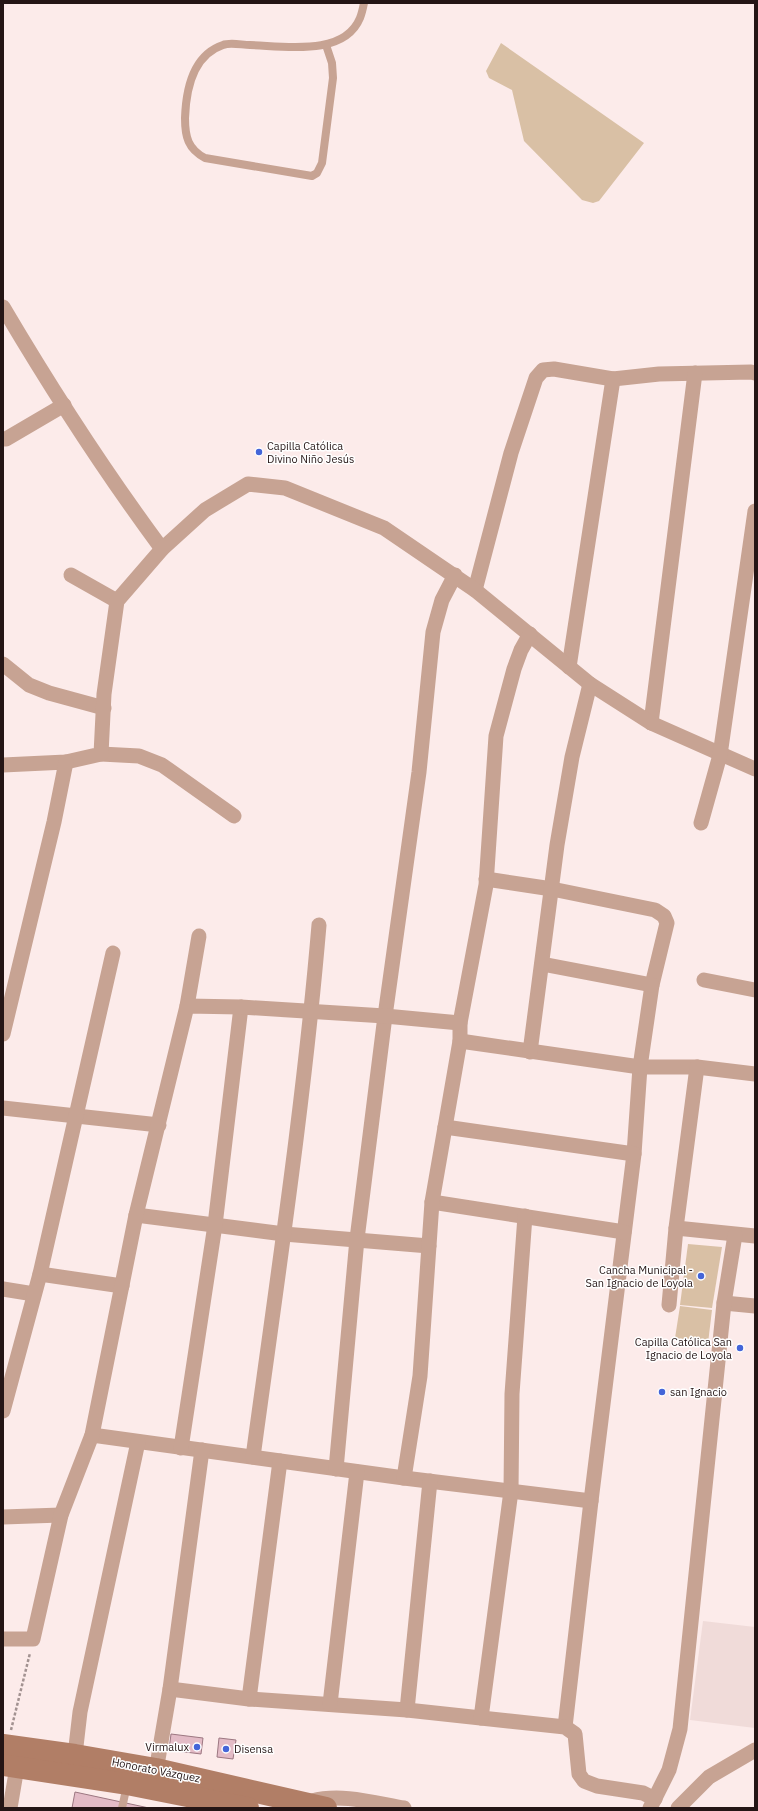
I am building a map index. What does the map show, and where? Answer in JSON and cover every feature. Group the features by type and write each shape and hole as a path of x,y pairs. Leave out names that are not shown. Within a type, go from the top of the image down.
{"street":[{"path":"3,307 64,405 133,510 162,549"},
{"path":"475,590 511,453 536,378 543,370 554,369 613,379 659,374 755,373"},
{"path":"650,723 694,373"},
{"path":"569,667 613,379"},
{"path":"3,439 6,439 64,405"},
{"path":"101,754 104,694 117,601 162,549 205,510 248,484 285,488 384,528 455,575 530,634 590,684 650,723 720,755 755,769"},
{"path":"701,823 720,755 755,511"},
{"path":"72,575 117,601"},
{"path":"336,1469 357,1239 384,1016 419,772 433,632 442,600 455,575"},
{"path":"404,1478 420,1376 432,1202 460,1042 460,1024 486,879 496,736 514,669 521,650 530,634"},
{"path":"3,664 35,688 104,708"},
{"path":"530,1052 557,846 572,757 590,684"},
{"path":"3,765 66,762 101,754 139,756 162,765 234,816"},
{"path":"3,1034 54,822 66,762"},
{"path":"486,879 552,889 655,910 664,916 667,923 652,985 640,1067 634,1154 591,1501 565,1727"},
{"path":"252,1457 284,1234 312,1012 319,925"},
{"path":"3,1639 33,1639 61,1515 92,1435 136,1215 187,1006 199,936"},
{"path":"3,1411 40,1274 113,953"},
{"path":"542,964 652,985"},
{"path":"704,980 755,990"},
{"path":"187,1006 240,1007 384,1016 460,1024"},
{"path":"181,1448 215,1225 240,1007"},
{"path":"460,1042 640,1067 697,1067 755,1074"},
{"path":"669,1305 676,1228 697,1067"},
{"path":"3,1108 159,1125"},
{"path":"445,1127 634,1154"},
{"path":"432,1202 624,1232"},
{"path":"136,1215 284,1234 429,1246"},
{"path":"481,1718 511,1491 512,1394 525,1216"},
{"path":"676,1228 755,1236"},
{"path":"170,1689 249,1699 407,1710 565,1727 575,1734 580,1774 584,1781 598,1786 643,1793 653,1804 669,1770 680,1729 724,1303 735,1235"},
{"path":"40,1274 122,1286"},
{"path":"3,1289 34,1294"},
{"path":"724,1303 755,1306"},
{"path":"92,1435 357,1472 591,1501"},
{"path":"75,1755 80,1712 138,1442"},
{"path":"154,1780 170,1689 202,1450"},
{"path":"249,1699 280,1461"},
{"path":"330,1704 357,1472"},
{"path":"407,1710 430,1481"},
{"path":"3,1517 61,1515"},
{"path":"678,1808 709,1777 755,1750"},
{"name":"Honorato Vázquez","path":"8,1756 75,1755 236,1807"},
{"path":"8,1756 10,1808"},
{"name":"Honorato Vázquez","path":"8,1756 127,1784 154,1780 314,1806 320,1799 344,1798 404,1808"}],"lane":[{"path":"326,45 332,63 333,78 322,164 317,173 312,176 206,158 196,153 188,143 185,126 186,108 191,78 200,60 209,52 224,44 303,47 326,45 344,38 354,28 361,17 364,3"},
{"path":"122,1808 127,1784"}],"path":[{"path":"8,1756 33,1639"}],"shaded area":[{"path":"501,43 644,143 599,201 593,203 582,200 524,141 512,90 489,78 486,71"},
{"name":"Cancha Municipal - San Ignacio de Loyola","path":"688,1244 722,1247 712,1308 680,1305"},
{"path":"680,1306 712,1310 708,1343 675,1338"},
{"path":"703,1621 755,1627 755,1728 690,1720"}],"building":[{"path":"171,1734 203,1738 201,1754 169,1750"},
{"name":"Disensa","path":"219,1738 236,1740 233,1759 217,1757"},
{"path":"75,1792 149,1808 72,1808"}],"place":[{"name":"Capilla Católica Divino Niño Jesús","path":"259,452"},
{"name":"Cancha Municipal - San Ignacio de Loyola","path":"701,1276"},
{"name":"Capilla Católica San Ignacio de Loyola","path":"740,1348"},
{"name":"san Ignacio","path":"662,1392"},
{"name":"Virmalux","path":"197,1747"},
{"name":"Disensa","path":"226,1749"}]}
